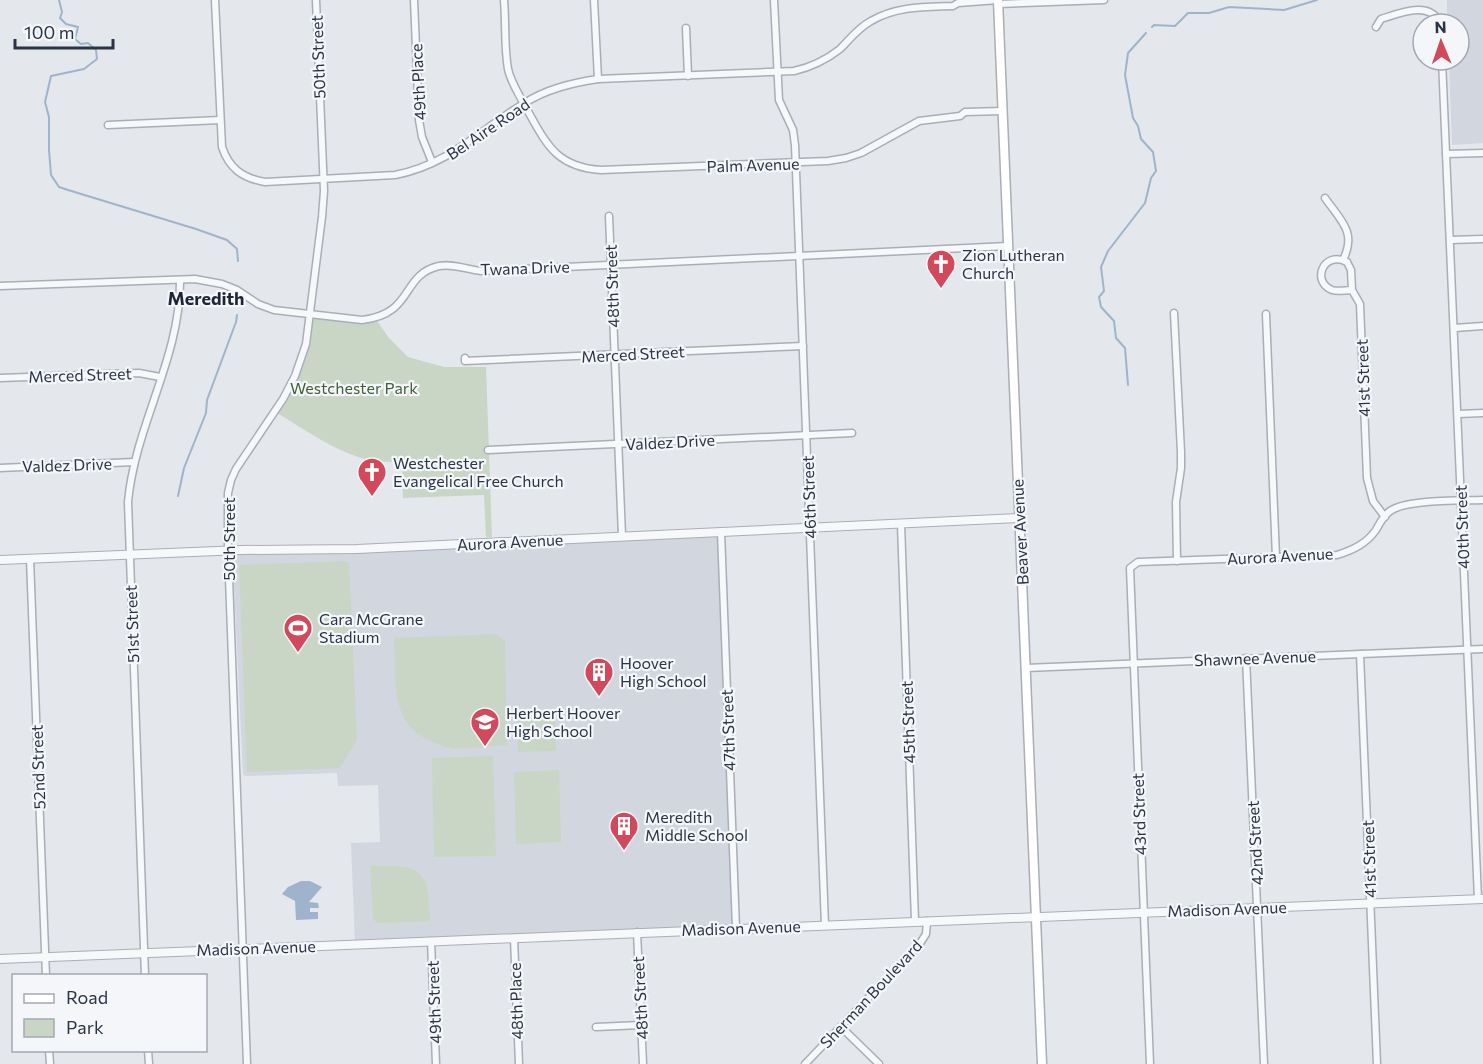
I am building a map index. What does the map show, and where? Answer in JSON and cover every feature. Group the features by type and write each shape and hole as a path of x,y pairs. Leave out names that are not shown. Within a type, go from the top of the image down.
{"main road":[{"name":"Beaver Avenue","path":"998,2 1042,1064"}],"street":[{"path":"108,125 220,120 215,0"},
{"name":"50th Street","path":"247,1064 228,551 228,493 236,469 283,399 295,376 306,344 322,217 323,179 316,0"},
{"name":"49th Place","path":"414,0 419,120 422,137 432,162"},
{"path":"504,0 508,70 511,81 524,103"},
{"path":"594,0 598,79"},
{"name":"46th Street","path":"774,0 779,100 793,130 795,163 825,925"},
{"name":"Bel Aire Road","path":"220,120 222,147 226,159 233,169 244,177 265,182 395,176 415,171 441,160 462,148 524,103 543,93 570,84 598,79 777,72 807,68 824,60 870,21 908,8 953,6 958,3 1104,0"},
{"path":"1376,27 1381,19 1417,8 1432,12"},
{"path":"686,28 688,76"},
{"name":"40th Street","path":"1443,72 1480,899"},
{"name":"Palm Avenue","path":"524,103 554,154 567,163 585,169 601,170 795,163 846,158 879,144 919,121 960,116 965,112 1003,111"},
{"path":"1446,154 1483,153"},
{"path":"1325,198 1350,237 1348,250 1343,260"},
{"name":"48th Street","path":"609,216 622,536"},
{"path":"1450,240 1483,239"},
{"name":"Twana Drive","path":"0,286 213,281 237,290 258,304 274,310 362,320 383,316 397,307 417,279 439,266 456,266 481,271 1008,246"},
{"path":"1336,259 1347,262 1351,270 1352,290 1330,289 1323,282 1322,272 1327,263 1336,259"},
{"name":"51st Street","path":"146,974 128,502 134,462 175,336 180,280"},
{"name":"41st Street","path":"1352,290 1358,298 1360,307 1366,478 1373,501 1384,517"},
{"path":"1174,313 1181,468 1176,502 1177,561"},
{"path":"1266,314 1276,557"},
{"path":"1454,328 1483,326"},
{"name":"Merced Street","path":"465,358 465,361 803,346"},
{"name":"Merced Street","path":"0,378 131,373 160,377"},
{"path":"1458,414 1483,413"},
{"name":"Valdez Drive","path":"488,450 852,433"},
{"name":"Valdez Drive","path":"0,468 134,462"},
{"name":"Aurora Avenue","path":"1132,566 1138,562 1337,555 1352,550 1367,540 1384,517 1405,504 1483,501"},
{"name":"Aurora Avenue","path":"0,560 311,550 1020,518"},
{"name":"45th Street","path":"901,524 915,921"},
{"name":"47th Street","path":"721,532 736,928"},
{"name":"52nd Street","path":"30,559 46,974"},
{"name":"43rd Street","path":"1132,566 1129,575 1150,1064"},
{"name":"Shawnee Avenue","path":"1026,668 1483,649"},
{"name":"41st Street","path":"1360,654 1377,1064"},
{"name":"42nd Street","path":"1246,658 1264,1064"},
{"name":"Madison Avenue","path":"0,959 1480,899"},
{"name":"Sherman Boulevard","path":"805,1064 924,939 928,928 927,921"},
{"name":"48th Street","path":"637,932 643,1064"},
{"name":"48th Place","path":"514,938 519,1064"},
{"name":"49th Street","path":"431,941 436,1064"},
{"path":"596,1028 641,1024"},
{"path":"841,1027 879,1064"}],"shaded area":[{"path":"1447,0 1483,0 1483,143 1452,145 1449,72 1471,72 1471,12 1447,12"},
{"name":"Herbert Hoover High School","path":"721,532 736,928 355,944 351,843 380,842 378,785 338,786 337,773 245,776 243,774 233,564 228,561 228,551"}],"green space":[{"name":"Westchester Park","path":"311,315 375,318 389,338 408,357 444,367 486,367 492,537 486,537 484,495 403,498 402,462 369,460 344,452 274,411 295,376"},
{"name":"Cara McGrane Stadium","path":"346,561 349,563 357,740 340,768 247,772 239,565"},
{"path":"496,634 505,641 507,745 466,748 442,746 413,730 405,720 397,694 394,638"},
{"path":"555,716 556,751 518,752 517,718"},
{"path":"493,756 496,856 434,857 432,758"},
{"path":"559,770 561,842 516,844 514,772"},
{"path":"370,866 401,867 419,873 427,890 430,921 377,923 373,919"}],"water":[{"path":"301,881 310,881 322,887 309,902 318,903 319,908 310,908 310,912 318,912 318,919 296,920 295,901 282,894 288,887"}],"waterway":[{"path":"59,0 62,12 60,18 66,24 78,27 75,39 81,44 88,43 96,50 97,59 84,69 51,76 45,102 49,117 51,175 59,187 227,240 237,249 238,261"},
{"path":"1152,27 1154,25 1175,26 1188,13 1209,13 1229,7 1284,10 1317,0"},
{"path":"1128,385 1125,348 1116,338 1114,321 1101,307 1099,297 1104,291 1101,267 1108,251 1145,203 1151,178 1156,171 1153,152 1141,139 1138,126 1133,118 1125,75 1128,53 1146,33"},
{"path":"178,496 184,468 206,413 207,400 237,315"}],"place":[{"name":"Zion Lutheran Church","path":"941,290"},
{"name":"Westchester Evangelical Free Church","path":"372,498"},
{"name":"Cara McGrane Stadium","path":"298,654"},
{"name":"Hoover High School","path":"599,698"},
{"name":"Herbert Hoover High School","path":"485,748"},
{"name":"Meredith Middle School","path":"624,852"}],"district":[{"name":"Meredith","path":"206,299"}]}
